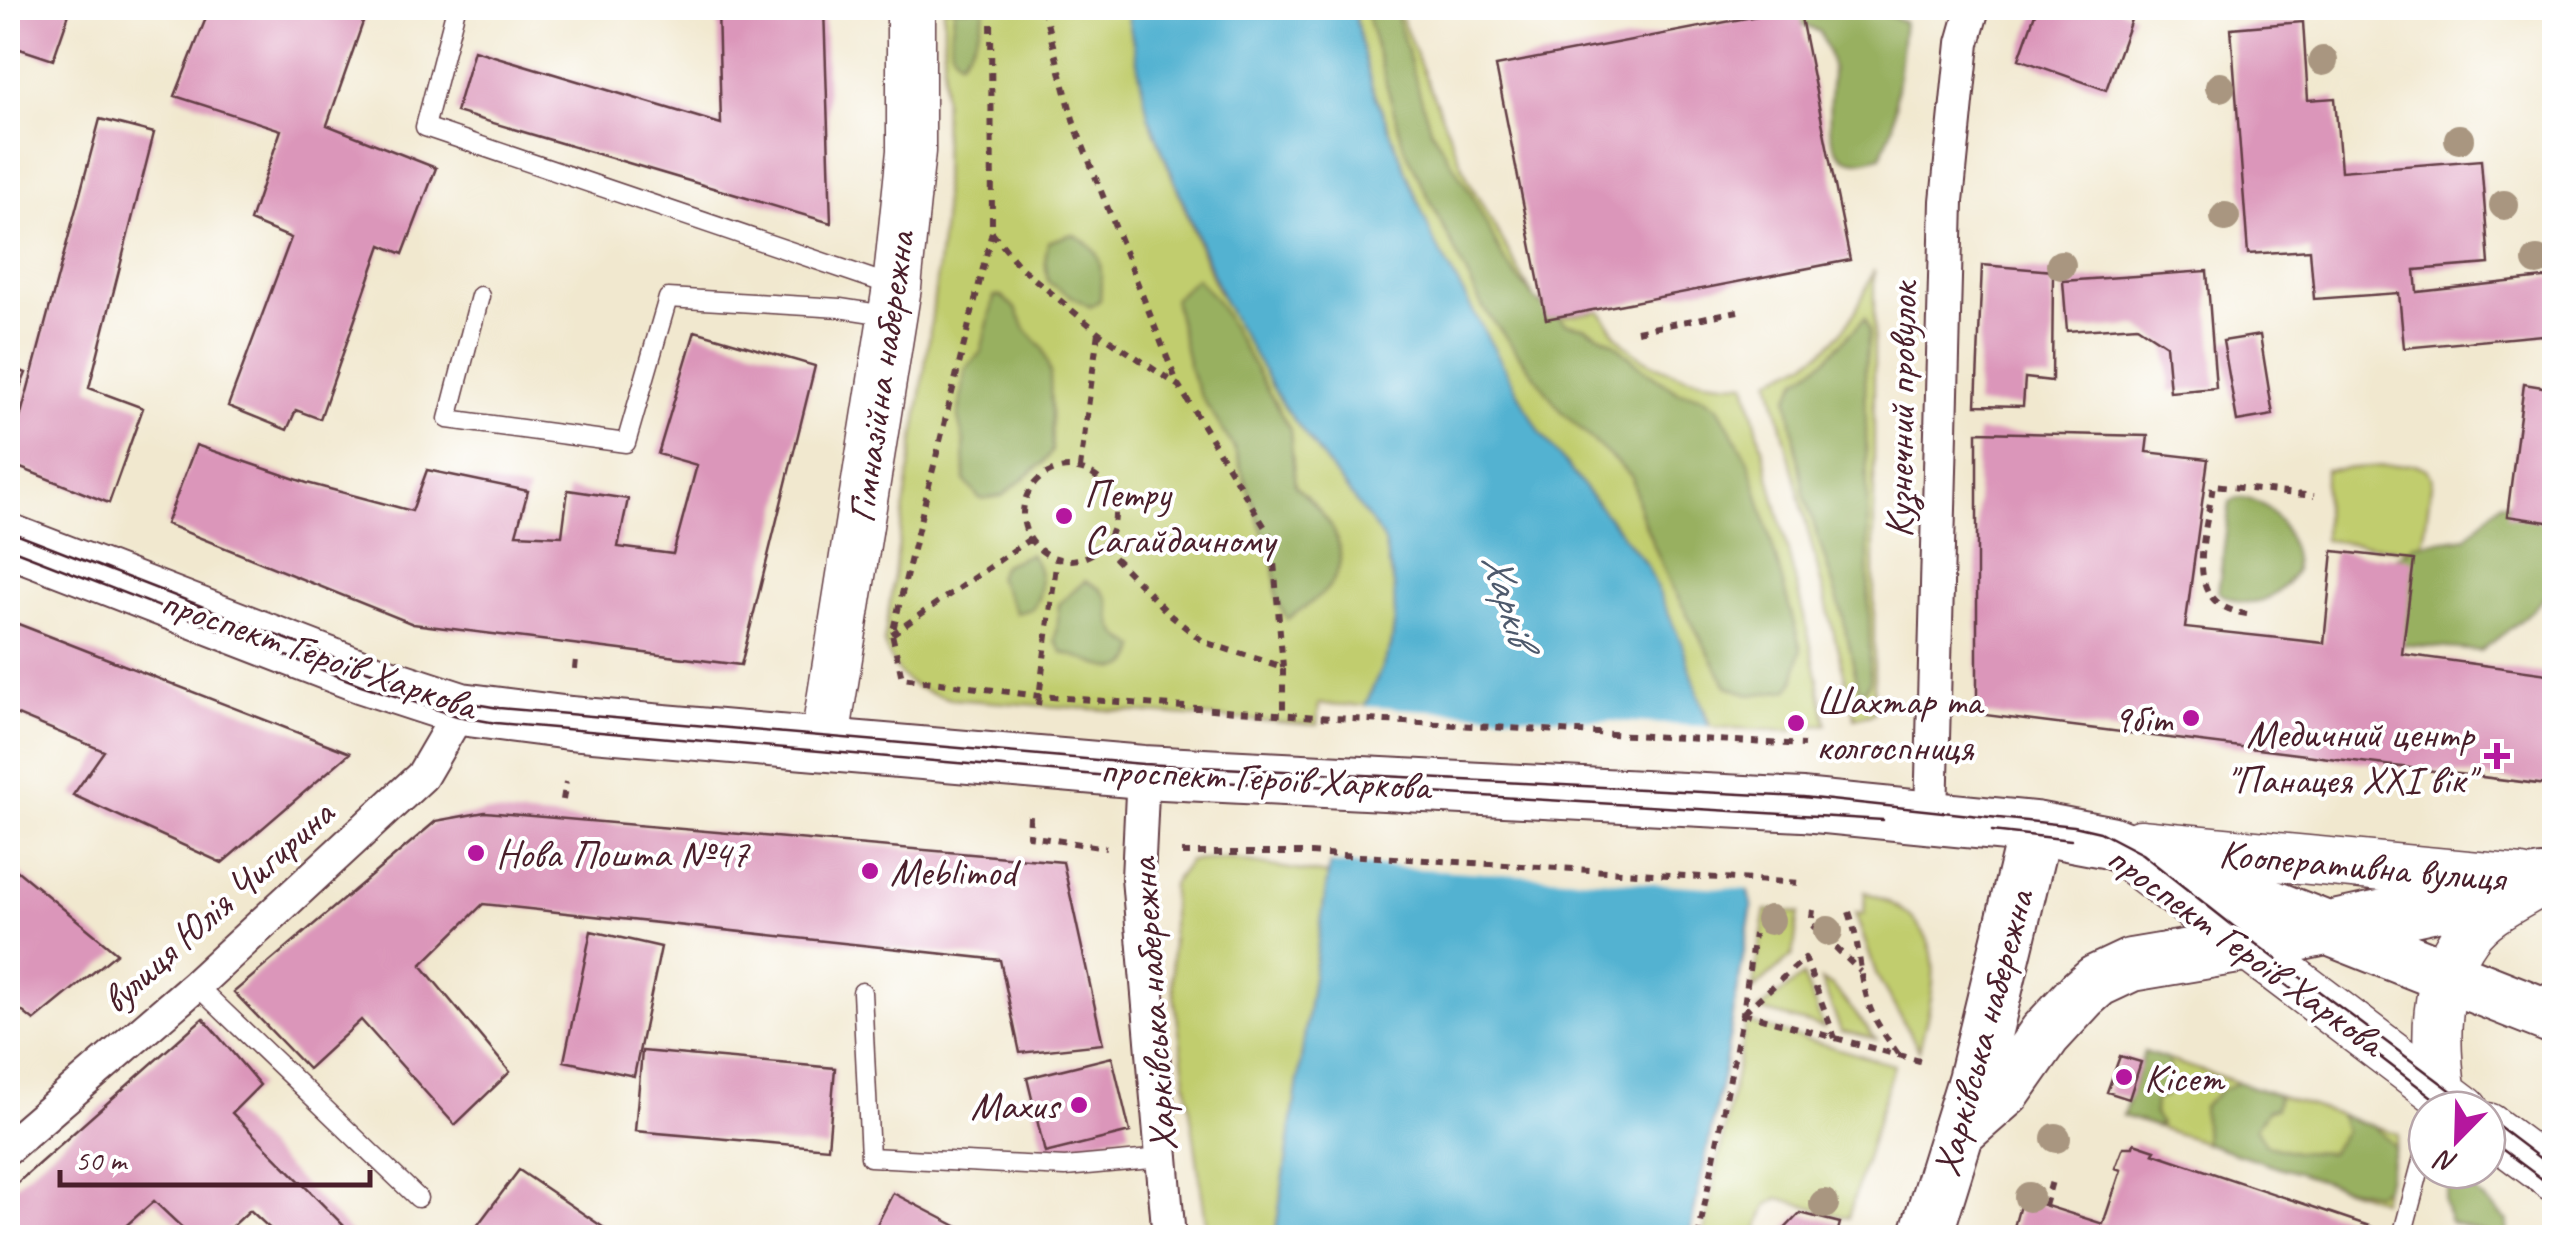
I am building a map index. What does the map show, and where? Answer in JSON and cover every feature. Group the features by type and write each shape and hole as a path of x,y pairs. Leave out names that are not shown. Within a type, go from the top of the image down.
{"main road":[{"name":"Гімназійна набережна","path":"824,745 894,301 911,151 911,8"},
{"name":"проспект Героїв Харкова","path":"8,540 364,677 461,709 1143,772 1804,805 2035,828 2109,842 2429,1090"},
{"name":"Харківська набережна","path":"1925,1238 1974,1080 2035,828"},
{"name":"Кооперативна вулиця","path":"2109,842 2548,882"},
{"path":"2109,842 2554,1018"},
{"path":"1957,1133 2006,1091 2045,1034 2098,981 2154,959 2246,946 2548,882"},
{"path":"2445,1090 2436,1027 2446,975 2466,936 2492,910 2548,882"},
{"path":"2507,1142 2554,1177"}],"street":[{"name":"Кузнечний провулок","path":"1931,816 1947,201 1963,43 1973,8"},
{"name":"вулиця Юлія Чигирина","path":"8,1147 196,985 422,776 461,709"},
{"name":"Харківська набережна","path":"1143,772 1138,878 1169,1238"}],"lane":[{"path":"456,8 425,127 894,301"},
{"path":"480,296 448,419 626,442 668,298 840,308 894,301"},
{"path":"196,985 418,1198"},
{"path":"862,992 870,1156 1064,1167 1162,1158"},
{"path":"2402,1236 2414,1190"}],"path":[{"path":"992,8 992,232 892,634 902,678 1038,701 1283,712 1804,745"},
{"path":"1042,8 1074,123 1178,386 1272,539 1283,712"},
{"path":"992,232 1019,266 1098,332 1178,386"},
{"path":"1637,331 1738,311"},
{"path":"1080,468 1098,332"},
{"path":"1080,468 1104,482 1115,507 1115,522 1102,546 1082,558 1057,558 1046,554 1030,539 1022,509 1036,480 1049,472 1080,468"},
{"path":"2247,614 2230,612 2213,602 2200,579 2214,485 2314,496"},
{"path":"892,634 1030,539"},
{"path":"1102,546 1171,616 1204,642 1283,668"},
{"path":"1038,701 1057,558"},
{"path":"575,669 576,659"},
{"path":"563,800 566,782"},
{"path":"1030,816 1029,836 1107,848"},
{"path":"1182,853 1311,853 1801,883"},
{"path":"1813,910 1811,924 1862,973"},
{"path":"1849,912 1874,1017 1898,1055"},
{"path":"1698,1238 1743,1013 1754,934"},
{"path":"1743,1013 1805,958 1836,1038"},
{"path":"1743,1013 1920,1061"},
{"path":"2046,1206 2052,1181"}],"green space":[{"path":"944,8 1126,8 1149,118 1216,288 1283,405 1383,538 1394,585 1395,619 1391,647 1365,706 1319,704 1317,725 951,699 916,687 894,666 884,642 943,223"},
{"path":"954,8 985,8 976,36 960,61 950,42"},
{"path":"1353,8 1400,8 1468,179 1546,319 1600,311 1619,338 1661,368 1711,381 1746,383 1827,724 1788,731 1711,727 1647,566 1540,432 1433,239 1371,84"},
{"path":"1365,8 1394,8 1430,128 1471,194 1504,260 1534,298 1567,324 1584,327 1613,342 1643,369 1678,392 1701,396 1718,407 1749,462 1801,649 1794,682 1788,690 1750,695 1727,686 1670,583 1641,515 1632,477 1562,412 1482,306 1404,147"},
{"path":"1760,8 1873,8 1904,22 1893,126 1881,156 1857,161 1836,149 1830,123 1832,65 1820,32"},
{"path":"1072,234 1091,246 1099,261 1100,300 1090,307 1048,282 1048,242"},
{"path":"1874,270 1874,713 1855,718 1770,379 1809,360 1836,338 1856,310"},
{"path":"1196,278 1216,300 1290,430 1295,486 1327,520 1339,547 1340,562 1325,591 1287,619 1277,601 1274,566 1234,448 1199,393 1189,367 1174,299"},
{"path":"1001,296 1016,309 1026,330 1043,349 1050,372 1052,451 1002,496 980,499 965,481 964,442 958,418 966,369 981,352 994,297"},
{"path":"1865,318 1869,332 1865,367 1870,680 1866,689 1859,691 1843,616 1804,493 1788,398 1798,379 1826,359"},
{"path":"2415,464 2427,469 2432,478 2422,551 2324,540 2325,470"},
{"path":"2250,499 2271,512 2286,533 2294,558 2295,571 2279,591 2252,603 2218,592 2230,502"},
{"path":"2501,502 2543,511 2554,524 2554,582 2548,592 2521,620 2481,651 2398,644 2387,563 2416,544 2467,537"},
{"path":"1030,554 1040,574 1039,596 1032,609 1016,613 997,577 1003,565"},
{"path":"1085,581 1104,592 1117,633 1137,647 1126,666 1107,667 1063,653 1055,641 1059,604"},
{"path":"1228,859 1328,875 1275,1237 1208,1237 1172,981 1172,884 1189,861"},
{"path":"1865,892 1913,919 1926,936 1933,975 1919,1050 1877,976 1855,913 1864,914"},
{"path":"1766,910 1799,913 1793,955 1752,991"},
{"path":"1803,976 1824,1028 1759,1010"},
{"path":"1821,981 1833,986 1876,1039 1841,1031"},
{"path":"1746,1022 1894,1065 1848,1218 1779,1198 1767,1205 1755,1237 1703,1237"},
{"path":"2144,1052 2399,1134 2381,1200 2123,1116"},
{"path":"2144,1052 2168,1060 2173,1081 2166,1097 2155,1099 2158,1127 2123,1116"},
{"path":"2238,1082 2278,1096 2276,1108 2268,1110 2256,1127 2266,1145 2295,1152 2330,1153 2345,1131 2340,1116 2375,1127 2395,1147 2385,1187 2375,1193 2338,1186 2205,1143 2203,1107 2220,1091"},
{"path":"2447,1190 2473,1190 2508,1221 2507,1232 2501,1237 2450,1222 2444,1201"}],"water":[{"name":"Харків","path":"1126,8 1353,8 1371,84 1433,239 1540,432 1647,566 1682,644 1717,751 1752,905 1724,1069 1689,1237 1275,1237 1328,875 1365,706 1391,647 1394,585 1383,538 1283,405 1225,304 1148,115"}],"pier":[{"path":"1360,706 1714,727 1754,890 1325,863"}],"building":[{"path":"8,8 71,8 53,60 8,45"},
{"path":"210,8 368,8 327,125 436,168 403,254 381,245 320,419 296,410 287,430 228,406 291,238 250,221 281,130 175,96"},
{"path":"718,8 824,8 831,223 456,112 474,50 721,124"},
{"path":"1799,8 1850,260 1546,319 1496,66"},
{"path":"2037,8 2116,8 2133,14 2106,90 2019,59"},
{"path":"2303,22 2308,100 2335,98 2341,171 2481,160 2489,264 2415,270 2417,292 2554,277 2554,334 2404,348 2399,293 2314,299 2310,250 2248,254 2231,28"},
{"path":"100,119 154,133 89,388 143,408 109,503 8,463"},
{"path":"1982,265 2053,271 2052,381 2025,378 2023,406 1976,405"},
{"path":"2207,271 2216,388 2170,392 2166,345 2137,326 2067,331 2063,281"},
{"path":"695,331 815,366 741,665 413,624 166,524 196,445 307,483 412,511 427,470 528,491 516,534 562,536 568,490 628,499 618,547 673,554 697,465 658,454"},
{"path":"2260,335 2273,415 2237,421 2223,341"},
{"path":"8,366 26,373 8,418"},
{"path":"2524,384 2554,389 2554,523 2507,516"},
{"path":"1977,432 2148,436 2146,452 2208,459 2185,628 2324,643 2333,551 2414,560 2402,654 2554,675 2554,786 1977,714"},
{"path":"8,620 350,753 222,863 73,795 104,751 8,711"},
{"path":"485,812 1063,862 1103,1044 1020,1053 1000,960 483,904 421,965 510,1072 455,1125 361,1020 308,1069 234,992 436,821"},
{"path":"8,863 117,953 34,1021 8,1000"},
{"path":"591,931 661,947 634,1076 564,1061"},
{"path":"203,1018 260,1085 232,1113 356,1238 280,1238 250,1210 220,1238 193,1238 154,1201 112,1238 8,1238 8,1191"},
{"path":"642,1051 835,1068 828,1148 635,1131"},
{"name":"Кісет","path":"2120,1056 2141,1062 2129,1099 2107,1092"},
{"name":"Maxus","path":"1112,1057 1130,1132 1045,1153 1027,1078"},
{"path":"2134,1143 2155,1150 2153,1153 2405,1238 2011,1238 2022,1198 2103,1224 2121,1170 2115,1168 2123,1147 2133,1147"},
{"path":"519,1170 619,1238 468,1238"},
{"path":"893,1193 964,1230 960,1238 870,1238"},
{"path":"1800,1213 1840,1223 1836,1238 1776,1238"}],"tram line":[{"path":"8,531 366,670 463,702 499,708 1143,764 1803,797 2074,826 2100,832 2142,854 2450,1090"},
{"path":"8,548 361,685 457,716 496,723 1143,779 1883,820"},
{"path":"1992,831 2071,840"},
{"path":"2277,978 2423,1090"},
{"path":"2507,1133 2554,1169"},
{"path":"2507,1153 2554,1188"}],"place":[{"name":"Петру Сагайдачному","path":"1064,516"},
{"name":"9біт","path":"2191,718"},
{"name":"Шахтар та колгоспниця","path":"1796,723"},
{"name":"Медичний центр \"Панацея XXI вік\"","path":"2497,756"},
{"name":"Нова Пошта №47","path":"476,853"},
{"name":"Meblimod","path":"870,871"},
{"name":"Кісет","path":"2124,1077"},
{"name":"Maxus","path":"1079,1105"}]}
